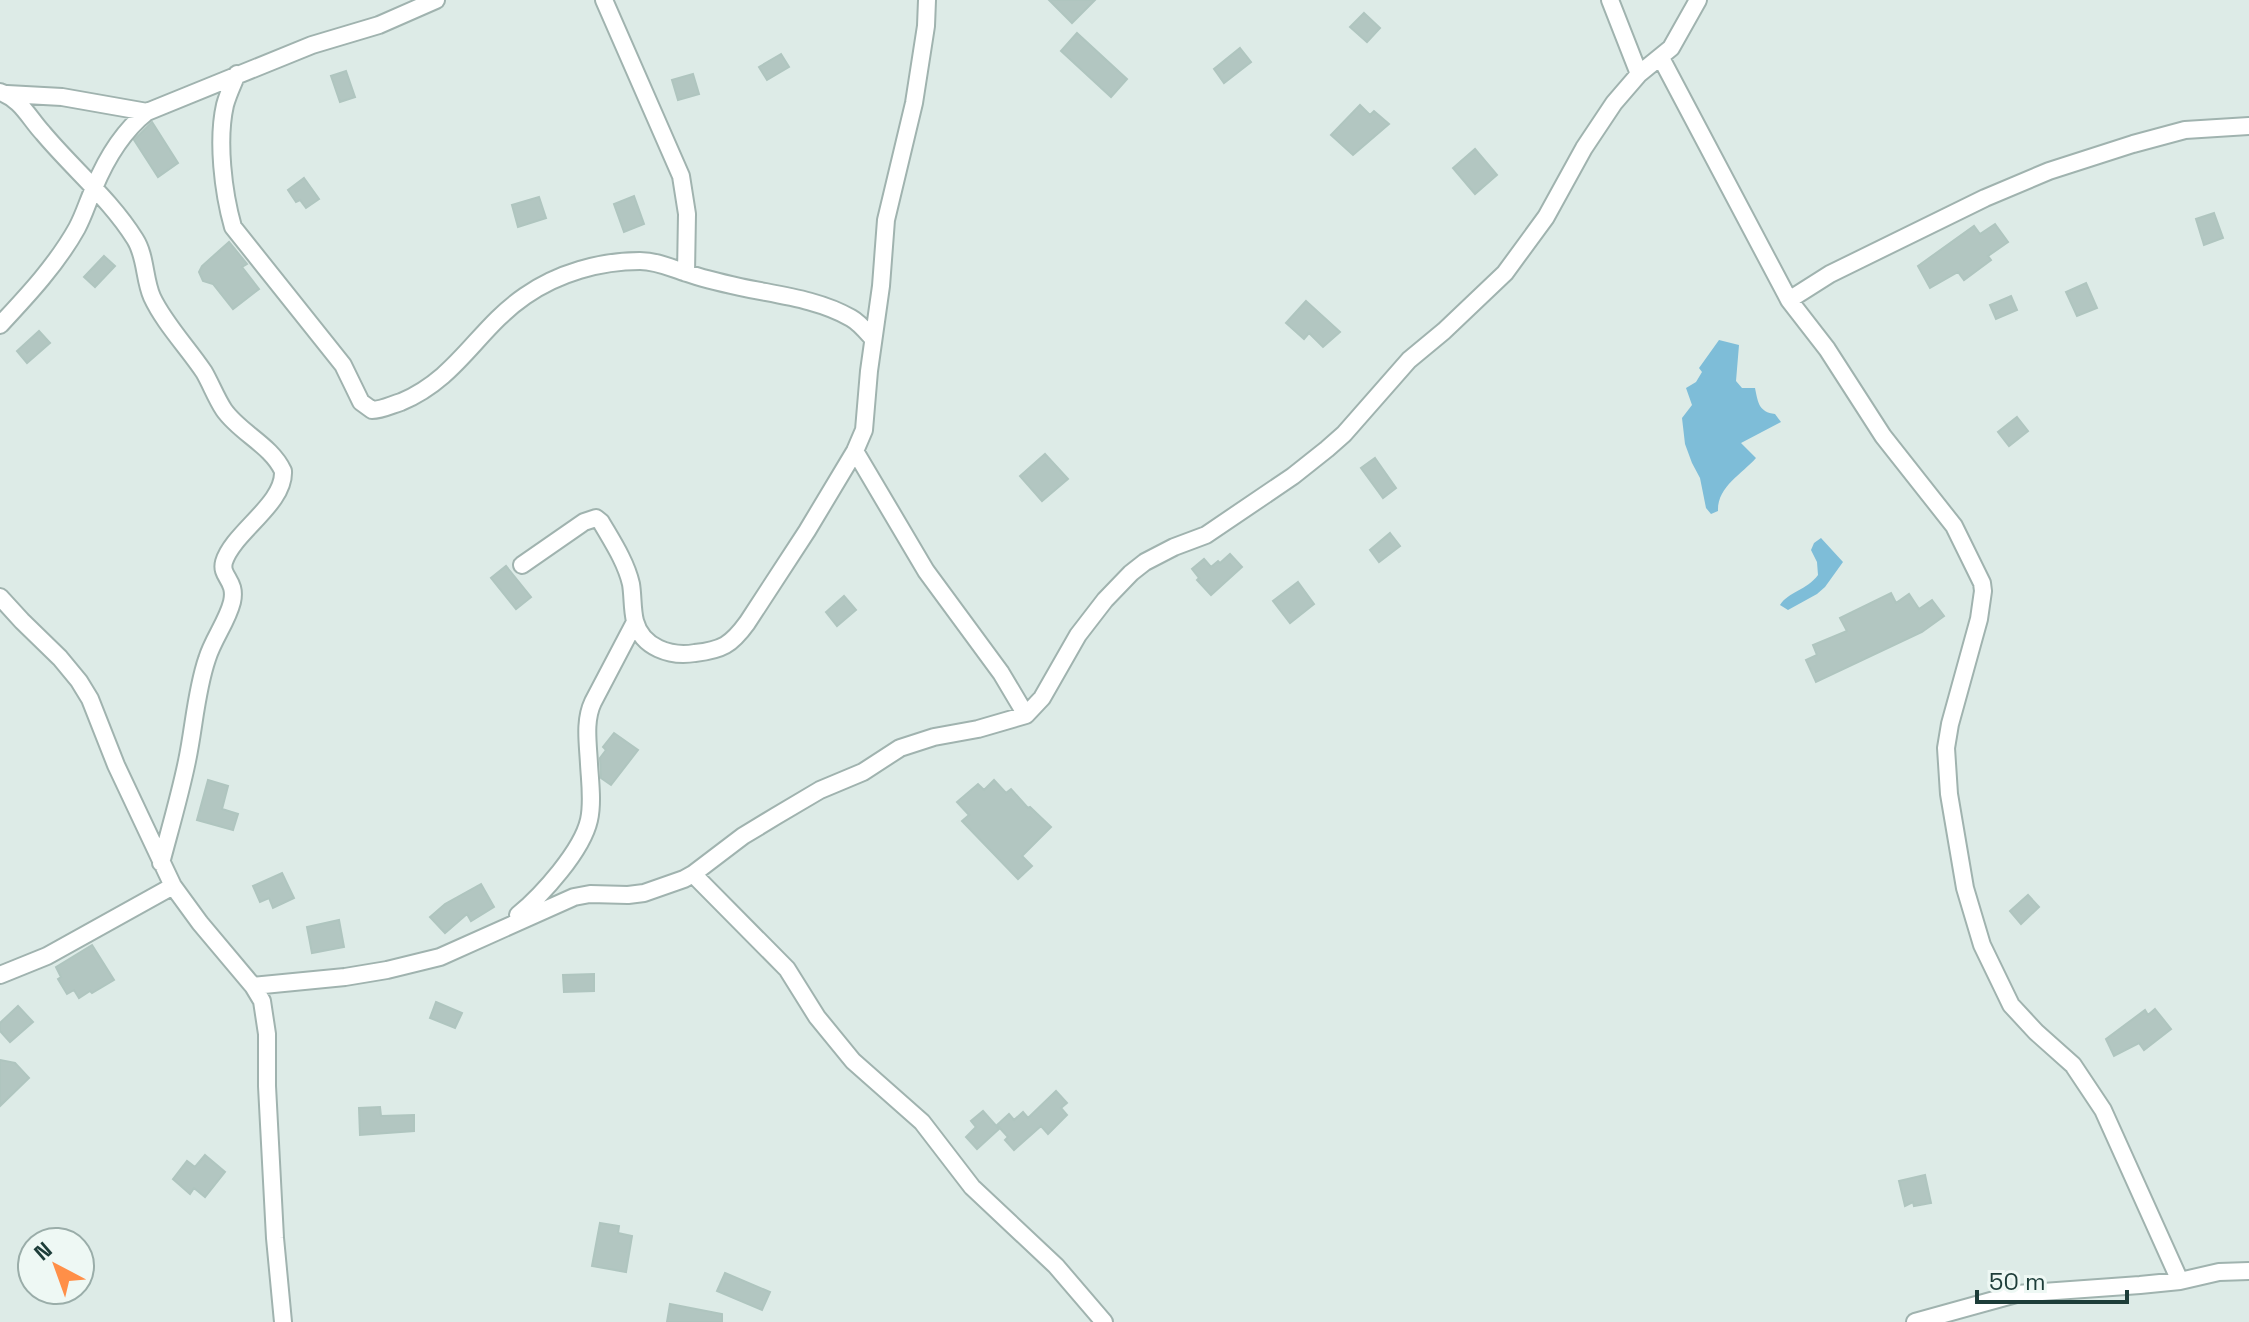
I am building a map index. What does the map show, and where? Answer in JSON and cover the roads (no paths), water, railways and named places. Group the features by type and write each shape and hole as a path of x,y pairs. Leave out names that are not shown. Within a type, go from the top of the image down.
{"street":[{"path":"0,325 30,293 68,243 105,164 125,134 147,112 237,74 312,45 379,25 436,0"},
{"path":"604,0 681,176 687,214 686,273"},
{"path":"522,565 584,522 596,518 624,564 631,583 635,622 641,636 651,645 670,654 689,654 725,647 737,637 807,531 855,451 864,430 886,220 914,103 927,0"},
{"path":"1610,0 1639,74"},
{"path":"253,986 387,970 440,957 574,897 644,893 693,874 765,822 820,790 863,772 900,748 1026,715 1042,698 1078,635 1131,573 1174,547 1206,535 1316,458 1344,434 1409,360 1494,285 1546,217 1584,148 1621,94 1678,38 1698,0"},
{"path":"1661,58 1789,300 1827,349 1883,436 1954,526 1982,583 1979,619 1946,748 1949,794 1965,888 1982,945 2011,1005 2073,1065 2089,1087 2103,1110 2180,1281"},
{"path":"237,74 226,101 223,120 223,159 233,227 343,365 361,402 372,410 422,393 451,371 480,337 523,297 550,281 579,270 615,262 661,263 686,273 809,301 851,318 873,339"},
{"path":"4,93 62,97 147,112"},
{"path":"4,93 19,102 43,133 94,187 138,243 155,304 205,375 226,412 274,456 283,475 274,497 223,564 234,587 231,607 206,660 186,764 161,863"},
{"path":"1789,300 1830,274 1985,198 2049,171 2185,130 2249,126"},
{"path":"855,451 926,571 1001,673 1026,715"},
{"path":"0,597 60,658 90,699 116,765 173,886 262,1001 267,1034 274,1223 283,1322"},
{"path":"505,927 533,903 556,876 589,823 588,716 635,622"},
{"path":"693,874 787,969 817,1017 853,1061 922,1122 972,1187 1046,1256 1104,1322"},
{"path":"0,975 47,956 173,886"},
{"path":"1915,1322 2016,1294 2180,1281 2219,1272 2249,1271"}],"water":[{"path":"1719,340 1739,345 1736,381 1742,388 1755,388 1760,406 1775,414 1781,422 1741,443 1756,458 1726,488 1718,511 1711,514 1706,508 1700,478 1685,444 1682,418 1692,405 1686,388 1696,382 1702,372 1699,368"},
{"path":"1821,538 1843,562 1817,594 1788,610 1780,605 1783,601 1818,575 1817,562 1811,550"}]}
